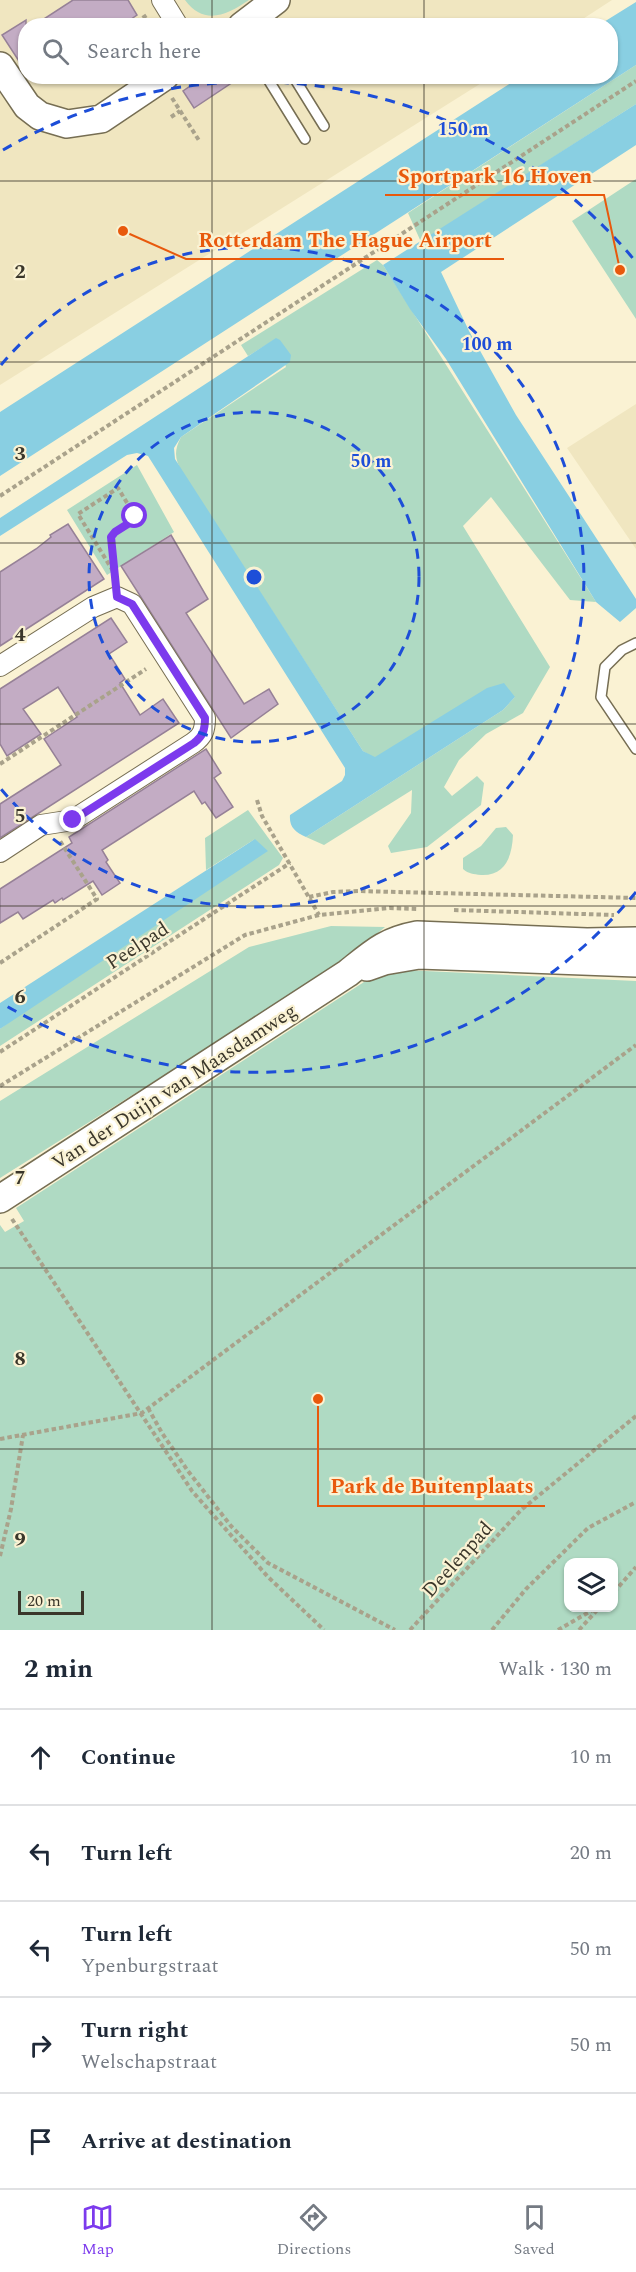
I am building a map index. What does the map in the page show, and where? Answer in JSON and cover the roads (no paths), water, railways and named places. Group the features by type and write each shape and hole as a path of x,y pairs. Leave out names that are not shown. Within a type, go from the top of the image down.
{"street":[{"path":"162,0 173,18"},
{"path":"257,18 276,0"},
{"path":"0,66 27,106 40,116 67,124 101,118 153,84"},
{"path":"0,666 93,607 117,597 132,604 205,718 205,730 200,739 194,743 73,820 41,825 0,852"},
{"name":"Van der Duijn van Maasdamweg","path":"3,1205 348,973 384,944 417,935 587,942 636,941"},
{"name":"Van der Duijn van Maasdamweg","path":"348,973 384,961 419,955 636,963"}],"lane":[{"path":"271,84 305,139"},
{"path":"298,84 324,126"},
{"path":"636,643 621,650 605,667 601,697 636,749"}],"water":[{"path":"636,2 636,65 618,77 618,18 610,18"},
{"path":"509,84 607,84 0,476 0,412"},
{"path":"636,104 636,145 441,272 469,331 516,415 636,599 636,608 620,622 596,602 446,359 410,309 383,265"},
{"path":"276,338 291,355 290,362 181,437 174,448 175,459 363,751 375,757 487,688 504,683 515,697 503,710 306,837 294,829 290,815 342,781 345,768 148,456 137,453 127,455 0,536 0,518"},
{"path":"255,839 268,851 0,1029 0,1003"}],"place":[{"name":"Rotterdam The Hague Airport","path":"123,231"},
{"name":"Sportpark 16 Hoven","path":"620,270"},
{"name":"Park de Buitenplaats","path":"318,1399"}]}
